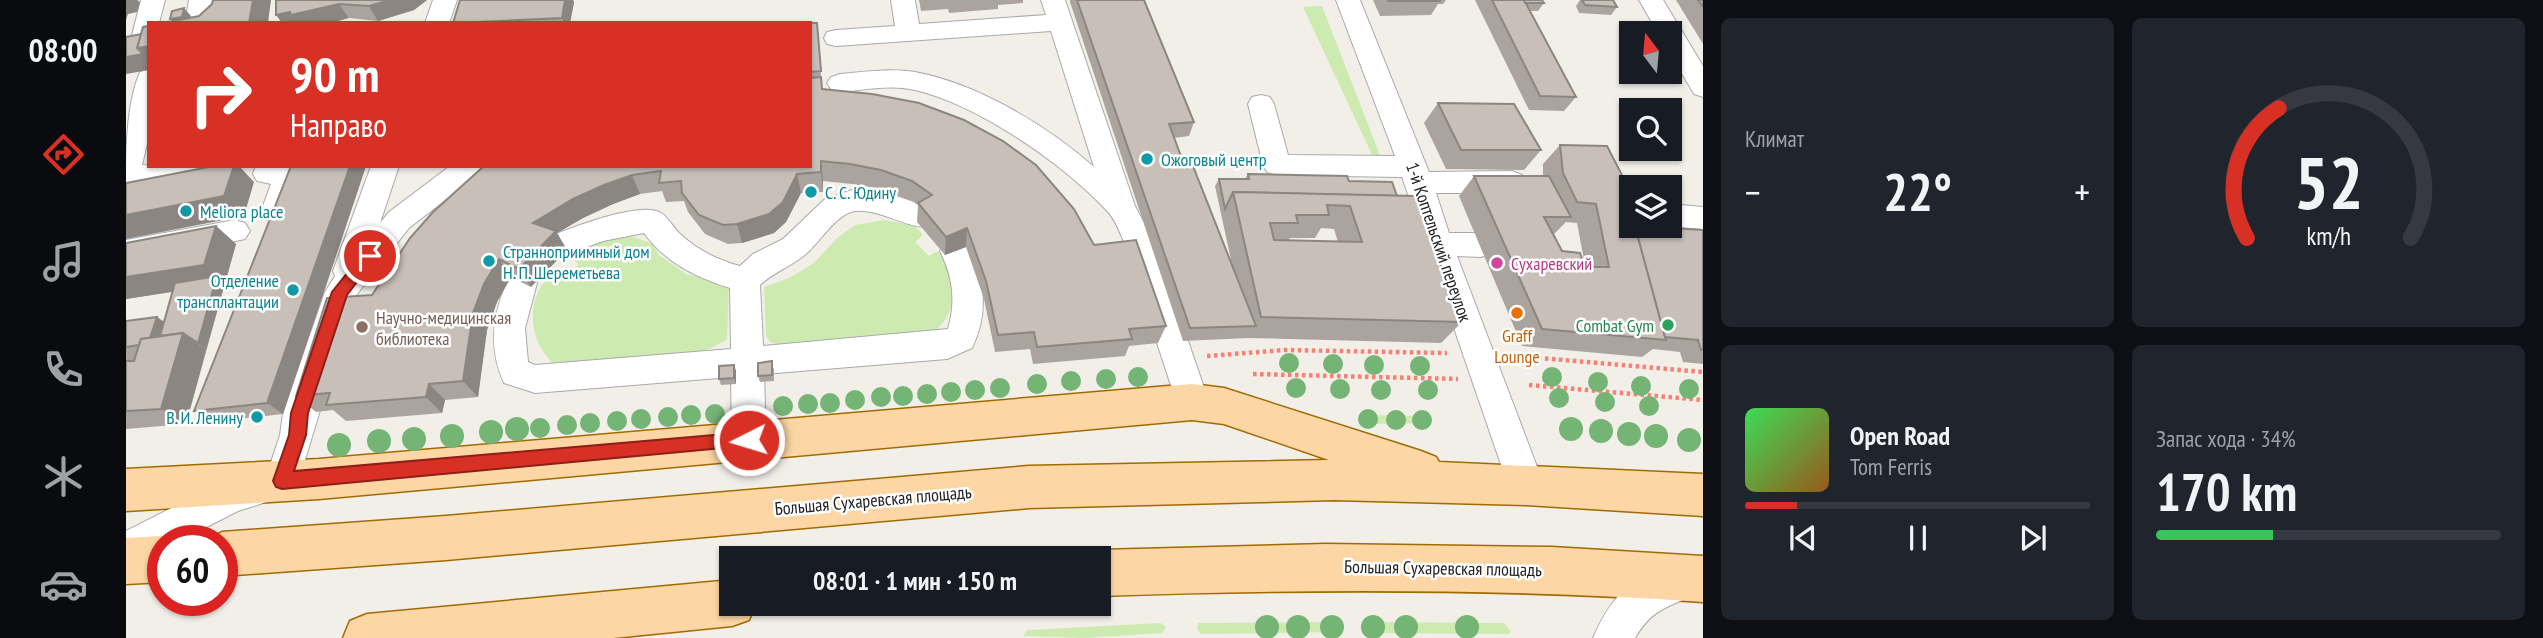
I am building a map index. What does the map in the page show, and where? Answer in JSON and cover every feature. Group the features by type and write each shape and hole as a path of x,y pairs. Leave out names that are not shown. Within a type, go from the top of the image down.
{"main road":[{"path":"126,490 282,481 1192,402 1224,406 1457,482"},
{"name":"Большая Сухаревская площадь","path":"238,553 446,538 1029,487 1203,481 1457,482 1703,495"},
{"path":"126,561 147,560"},
{"name":"Большая Сухаревская площадь","path":"1111,573 1400,566 1576,570 1701,578"},
{"path":"367,638 719,604"}],"street":[{"path":"148,21 153,0"},
{"path":"197,21 201,0"},
{"path":"438,21 445,0"},
{"path":"902,0 908,33"},
{"name":"1-й Коптельский переулок","path":"1348,0 1416,175 1438,244 1526,485"},
{"path":"1651,0 1703,88"},
{"path":"836,38 908,33 1056,11 1122,208 1139,242 1192,402"},
{"path":"143,39 147,23"},
{"path":"126,82 147,78"},
{"path":"840,83 897,79 916,81 956,94 1023,128 1073,164 1122,208"},
{"path":"126,173 147,86"},
{"path":"1261,104 1277,165 1521,182"},
{"path":"126,178 178,168"},
{"path":"266,237 289,173 267,174 269,168"},
{"path":"126,551 177,522 232,496 282,481 297,435 300,413 384,168"},
{"path":"340,292 400,220 467,168"},
{"path":"745,280 764,263 794,247 835,207 855,200 887,204 925,217"},
{"path":"1682,216 1703,218"},
{"path":"557,246 628,223 651,221 663,238 687,257 716,273 745,280"},
{"path":"126,252 235,231"},
{"path":"1438,244 1481,245"},
{"path":"522,283 513,305 509,332 510,360 516,373 535,379 947,345 961,338 969,314 969,286 965,268 955,251"},
{"path":"745,280 749,440"},
{"path":"1613,638 1631,608 1659,588 1701,578"}],"path":[{"path":"1179,359 1285,350 1453,353"},
{"path":"1517,356 1703,372"},
{"path":"1253,374 1462,379"},
{"path":"1529,385 1703,400"}],"green space":[{"path":"1322,6 1381,158 1375,161 1303,7"},
{"path":"885,220 915,226 923,235 915,242 929,256 938,251 953,267 952,303 940,326 933,332 779,345 770,342 766,336 764,287 789,278 814,263 838,237 855,225"},
{"path":"621,236 634,237 653,244 659,255 686,274 729,284 727,340 702,352 554,364 539,345 535,334 533,310 541,287 548,278 560,282 579,264 569,257 578,247"},
{"path":"1365,415 1424,416 1430,423 1367,424 1361,419"},
{"path":"1335,622 1341,626 1340,632 1201,634 1197,629 1198,623"},
{"path":"1367,622 1504,623 1511,631 1508,634 1373,633 1367,631"},
{"path":"1161,623 1166,627 1162,633 1084,638 1023,636 1028,630"}],"building":[{"path":"213,0 253,0 249,21 174,21 199,16"},
{"path":"276,0 390,0 369,6 339,4 291,15 290,12 276,15"},
{"path":"460,0 565,0 562,18 454,21"},
{"name":"Ожоговый центр","path":"1077,0 1144,0 1194,122 1169,124 1185,167 1193,166 1256,326 1190,328"},
{"path":"1440,0 1440,1 1388,1"},
{"path":"1492,0 1524,0 1576,97 1540,96"},
{"path":"1524,0 1542,0 1544,3 1525,3"},
{"path":"1582,0 1613,0 1617,7 1585,5"},
{"path":"184,8 182,17 170,19 172,11"},
{"path":"812,23 817,23 821,71 812,72"},
{"path":"147,26 147,46 137,48 143,27"},
{"path":"141,34 137,48 143,54 126,57 126,37"},
{"name":"Странноприимный дом Н. П. Шереметьева","path":"821,77 822,89 872,94 919,103 964,120 1003,141 1036,165 1074,209 1094,245 1136,240 1166,326 1129,329 1132,339 1037,347 1034,332 998,335 986,281 967,228 946,237 918,203 932,195 912,181 881,170 821,161 821,172 797,174 783,202 769,214 737,224 723,225 699,215 682,193 681,181 659,183 661,171 632,175 604,185 573,199 533,223 556,231 519,269 499,259 484,284 473,313 463,381 429,384 426,397 326,405 330,393 296,396 327,298 372,295 410,238 433,212 482,168 812,168 812,78"},
{"path":"1438,103 1514,104 1541,150 1461,150"},
{"path":"1560,145 1607,146 1622,175 1619,175 1619,238 1638,238 1666,340 1542,329 1474,176 1549,176 1571,217 1544,217 1562,251 1580,253 1585,267 1609,267 1596,204 1577,202 1563,173"},
{"path":"204,168 233,168 224,196 126,215 126,183"},
{"name":"Отделение трансплантации","path":"290,168 349,168 267,403 194,411"},
{"path":"1248,174 1347,176 1349,181 1392,182 1397,196 1233,192 1225,209 1219,179 1249,179"},
{"path":"1233,192 1415,196 1462,322 1261,317","holes":["1327,205 1350,206 1362,242 1274,240 1270,223 1298,223 1296,215 1329,215"]},
{"path":"216,226 204,265 126,277 126,243"},
{"path":"1682,229 1703,230 1703,350 1698,340 1665,337 1638,238 1682,238"},
{"path":"217,276 198,343 183,333 160,336 175,283"},
{"path":"157,317 150,338 141,339 139,345 126,347 126,321"},
{"path":"183,333 161,409 126,411 126,361 134,361 141,339"},
{"path":"772,361 772,375 758,376 758,363"},
{"path":"734,365 734,378 719,379 719,366"}],"place":[{"name":"Ожоговый центр","path":"1147,159"},
{"name":"С. С. Юдину","path":"811,192"},
{"name":"Meliora place","path":"186,211"},
{"name":"Странноприимный дом Н. П. Шереметьева","path":"489,261"},
{"name":"Сухаревский","path":"1497,263"},
{"name":"Отделение трансплантации","path":"293,290"},
{"name":"Graff Lounge","path":"1517,313"},
{"name":"Combat Gym","path":"1668,325"},
{"name":"Научно-медицинская библиотека","path":"362,327"},
{"name":"В. И. Ленину","path":"257,417"}],"route":[{"path":"370,256 340,292 300,413 297,435 282,481 749,440"}]}
